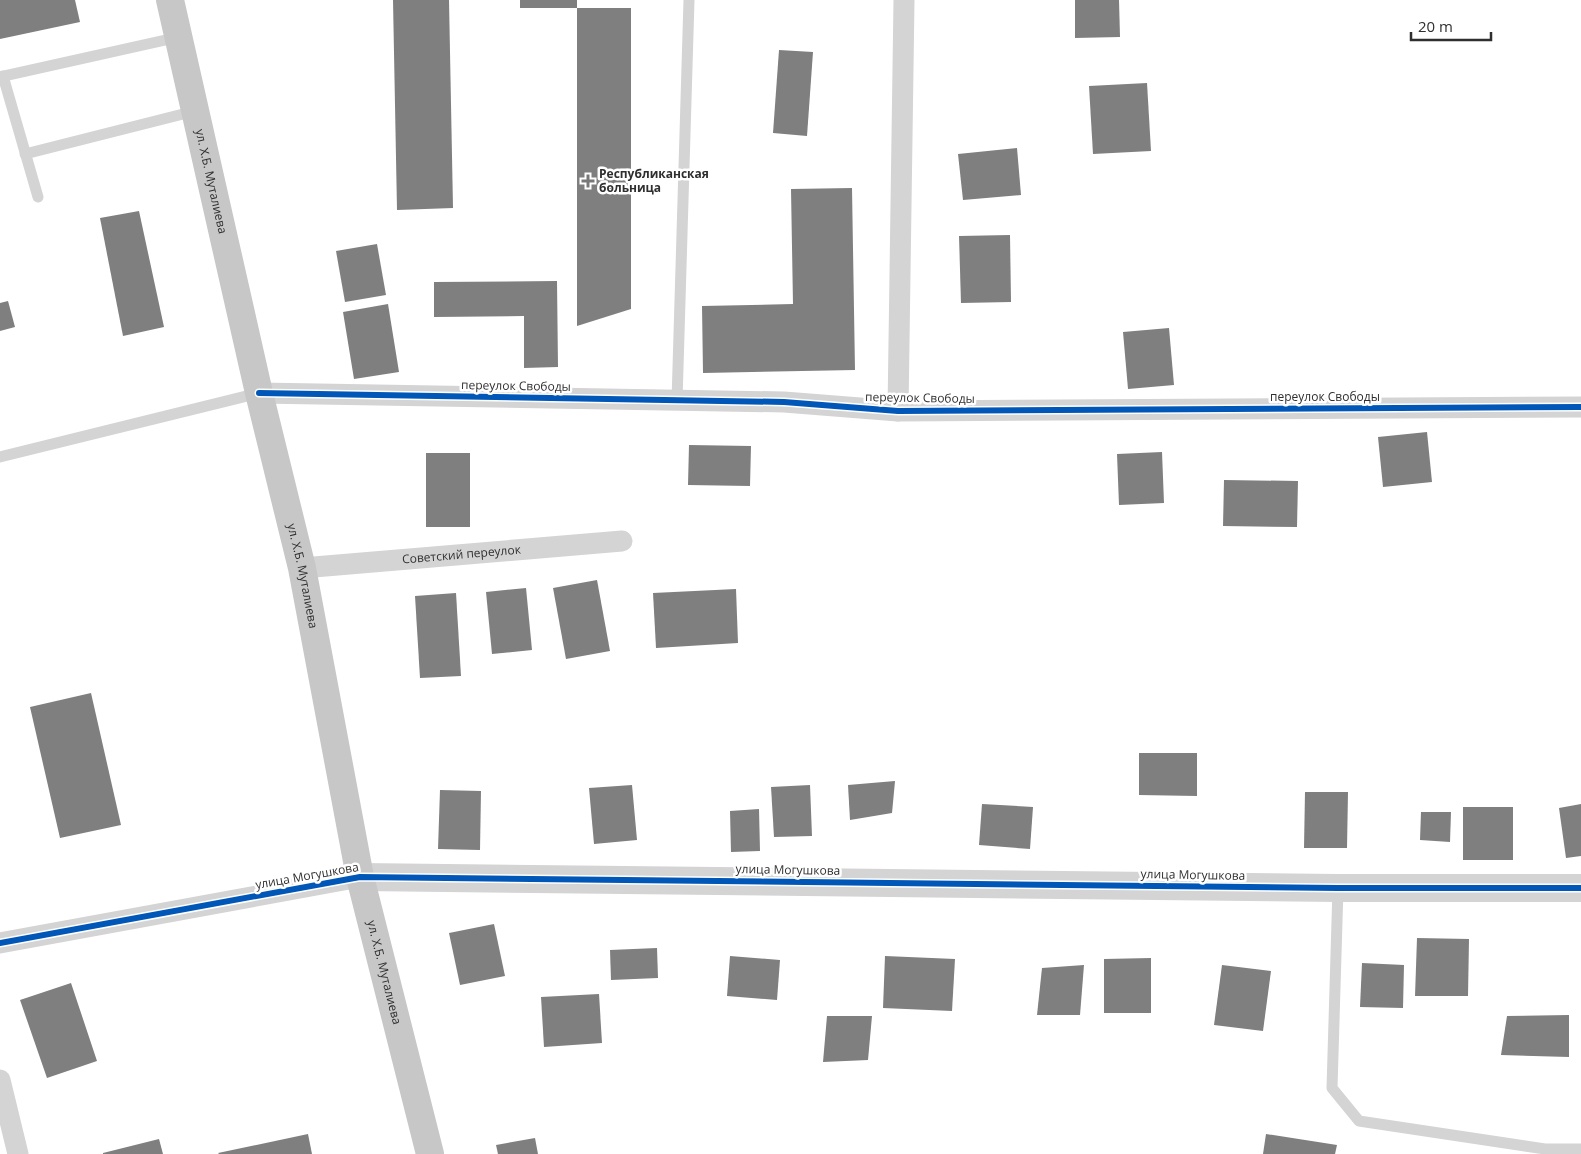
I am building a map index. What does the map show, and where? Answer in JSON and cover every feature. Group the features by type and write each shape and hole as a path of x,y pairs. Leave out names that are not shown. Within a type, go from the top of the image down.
{"main road":[{"name":"ул. Х.Б. Муталиева","path":"170,0 259,393 302,568 360,877 430,1154"}],"street":[{"path":"898,411 904,0"},
{"name":"переулок Свободы","path":"259,393 784,402 898,411 1581,407"},
{"name":"Советский переулок","path":"302,568 622,541"},
{"name":"улица Могушкова","path":"0,943 360,877 1338,888 1581,888"},
{"path":"0,1080 18,1154"}],"lane":[{"path":"677,400 689,0"},
{"path":"38,197 2,77 179,37"},
{"path":"25,154 195,111"},
{"path":"0,457 259,393"},
{"path":"1338,888 1332,1088 1359,1121 1545,1149 1581,1149"}],"building":[{"path":"0,0 75,0 80,22 0,39"},
{"path":"393,0 449,0 453,208 397,210"},
{"path":"520,0 577,0 577,8 520,8"},
{"path":"1075,0 1119,0 1120,37 1075,38"},
{"path":"577,8 631,8 631,309 577,326"},
{"path":"779,50 813,52 807,136 773,133"},
{"path":"1147,83 1151,151 1093,154 1089,86"},
{"path":"1017,148 1021,195 963,200 958,154"},
{"path":"852,188 855,370 703,373 702,306 793,304 791,189"},
{"path":"139,211 164,327 123,336 100,218"},
{"path":"1010,235 1011,302 961,303 959,236"},
{"path":"377,244 386,295 345,302 336,251"},
{"path":"557,281 558,367 524,368 524,316 434,317 434,282"},
{"path":"8,301 15,327 0,331 0,303"},
{"path":"388,304 399,372 354,379 343,312"},
{"path":"1169,328 1174,385 1128,389 1123,332"},
{"path":"1427,432 1432,482 1383,487 1378,437"},
{"path":"689,445 751,446 750,486 688,485"},
{"path":"1162,452 1164,503 1119,505 1117,454"},
{"path":"426,453 470,453 470,527 426,527"},
{"path":"1224,480 1298,481 1297,527 1223,526"},
{"path":"597,580 610,651 566,659 553,588"},
{"path":"526,588 532,650 492,654 486,592"},
{"path":"736,589 738,643 656,648 653,593"},
{"path":"456,593 461,676 420,678 415,596"},
{"path":"91,693 121,825 60,838 30,707"},
{"path":"1139,753 1197,753 1197,796 1139,795"},
{"path":"895,781 892,813 850,820 848,785"},
{"path":"632,785 637,840 594,844 589,788"},
{"path":"810,785 812,836 774,837 771,787"},
{"path":"440,790 481,791 480,850 438,849"},
{"path":"1305,792 1348,792 1347,848 1304,848"},
{"path":"982,804 1033,807 1030,849 979,845"},
{"path":"1581,804 1581,856 1566,858 1559,808"},
{"path":"1463,807 1513,807 1513,860 1463,860"},
{"path":"759,809 760,851 731,852 730,811"},
{"path":"1421,812 1451,812 1450,842 1420,840"},
{"path":"494,924 505,976 460,985 449,933"},
{"path":"1417,938 1469,939 1468,996 1415,996"},
{"path":"657,948 658,978 611,980 610,950"},
{"path":"730,956 780,960 777,1000 727,996"},
{"path":"885,956 955,959 952,1011 883,1008"},
{"path":"1151,958 1151,1013 1104,1013 1104,959"},
{"path":"1362,963 1404,965 1403,1008 1360,1007"},
{"path":"1084,965 1080,1015 1037,1015 1042,968"},
{"path":"1222,965 1271,971 1263,1031 1214,1025"},
{"path":"71,983 97,1061 47,1078 20,1000"},
{"path":"599,994 602,1043 544,1047 541,997"},
{"path":"1569,1015 1569,1057 1501,1055 1507,1016"},
{"path":"827,1016 872,1016 868,1060 823,1062"},
{"path":"308,1134 312,1154 218,1153"},
{"path":"1266,1134 1337,1145 1335,1154 1263,1154"},
{"path":"535,1138 538,1154 498,1154 496,1145"},
{"path":"159,1139 163,1154 103,1154 103,1153"}],"cycle path":[{"path":"259,393 784,402 898,411 1581,407"},
{"path":"0,943 360,877 1338,888 1581,888"}],"place":[{"name":"Республиканская больница","path":"588,181"}]}
